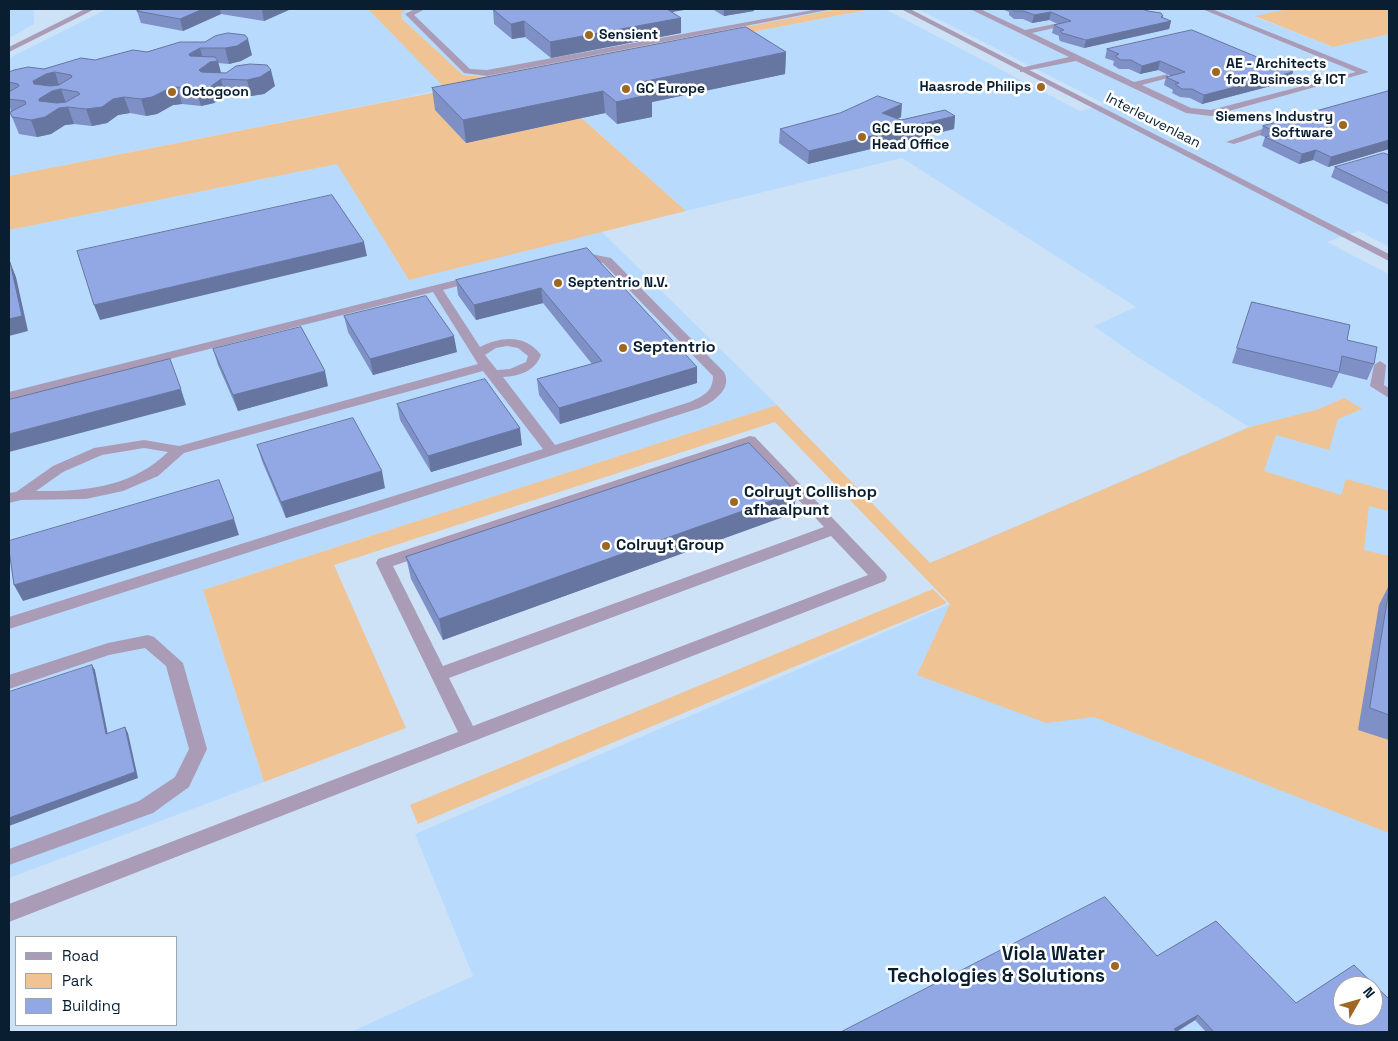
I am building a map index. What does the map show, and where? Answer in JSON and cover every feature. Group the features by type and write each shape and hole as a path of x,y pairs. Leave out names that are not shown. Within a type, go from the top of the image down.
{"street":[{"path":"76,9 88,10"},
{"path":"421,9 409,14 467,71 487,73 829,9"},
{"name":"Interleuvenlaan","path":"905,9 1389,258"},
{"path":"977,9 1179,108 1189,111 1211,113 1365,72 1206,9"},
{"path":"9,50 88,10"},
{"path":"1023,32 1056,25"},
{"path":"1023,70 1076,58"},
{"path":"1132,85 1165,76"},
{"path":"1231,142 1293,122"},
{"path":"9,623 552,451 694,405 715,396 720,384 719,375 607,260 579,254 562,256"},
{"path":"9,396 485,276"},
{"path":"436,288 478,354 552,451"},
{"path":"15,497 58,469 99,451 144,444 178,450 490,370 512,373 524,369 531,364 535,355 528,346 514,342 489,345 478,354"},
{"path":"1380,365 1378,386 1389,394"},
{"path":"9,913 468,737 879,577 750,440 384,563 468,737"},
{"path":"15,497 62,498 110,490 151,474 178,450"},
{"path":"438,675 834,529"},
{"path":"9,682 108,649 148,641 174,663 198,749 182,782 146,807 9,857"}],"shaded area":[{"path":"9,9 34,10 34,24 9,38"},
{"path":"107,9 384,9 459,85 404,98 9,176 9,58"},
{"path":"408,9 838,9 484,77 463,75 402,19 401,13"},
{"path":"872,9 885,9 1080,111 1105,104 918,9 1288,9 1256,17 1333,47 1389,34 1389,247 1359,231 1327,242 1389,274 1389,1032 351,1032 473,976 415,834 950,604 930,563 1249,427 1139,358 1094,326 1136,307 902,158 686,211 532,74"},
{"path":"337,164 601,231 777,405 203,590 264,782 9,878 9,230"}],"green space":[{"path":"368,9 408,9 401,13 402,19 463,75 484,77 838,9 872,9 532,74 686,211 409,280 337,164 9,230 9,176 447,90"},
{"path":"1288,9 1389,9 1389,34 1333,47 1255,16"},
{"path":"1344,398 1362,409 1338,419 1329,450 1276,435 1264,471 1341,495 1346,479 1389,491 1389,511 1369,506 1364,550 1389,556 1389,833 1094,717 1046,723 917,675 950,604 775,422 334,565 406,728 264,782 203,590 777,405 930,563 1250,427 1319,409"},
{"path":"933,589 947,603 418,824 410,805"}],"building":[{"path":"142,9 203,9 180,19 137,11"},
{"path":"493,9 667,9 681,18 550,42 524,21 511,24"},
{"path":"1012,9 1142,9 1161,13 1163,16 1161,17 1171,21 1086,40 1062,33 1060,31 1064,30 1054,25 1071,21 1051,12 1034,15"},
{"path":"746,27 786,52 637,83 652,94 616,102 603,91 463,120 432,88"},
{"name":"AE - Architects for Business & ICT","path":"1192,30 1293,72 1204,95 1192,89 1182,89 1175,84 1179,83 1166,77 1185,72 1160,61 1142,66 1131,60 1121,60 1115,56 1119,54 1107,49"},
{"path":"228,33 245,35 248,39 237,46 200,48 189,54 190,56 215,57 218,61 210,62 199,70 201,72 226,73 236,66 250,64 267,65 271,70 260,77 247,80 221,79 210,87 196,89 177,87 152,97 113,99 102,107 86,109 59,108 45,117 31,120 12,117 10,112 26,104 25,101 9,99 9,92 19,86 9,82 9,72 14,70 28,67 44,69 81,58 95,60 133,50 147,52 180,42 205,42 215,36","holes":["55,72 71,75 72,77 59,85 34,84 33,81 46,74","61,89 80,94 66,102 39,101 39,99 52,91"]},
{"name":"Siemens Industry Software","path":"1389,91 1389,140 1331,157 1316,150 1302,154 1265,137 1279,133 1263,126"},
{"path":"878,96 902,104 882,113 901,120 945,110 955,116 809,151 780,129 840,113"},
{"path":"1384,153 1389,155 1389,193 1335,167"},
{"path":"332,195 364,242 94,305 77,251"},
{"name":"Septentrio","path":"587,248 697,367 559,408 537,379 602,361 541,288 474,305 456,280"},
{"path":"9,262 22,316 9,319"},
{"path":"426,296 454,336 370,359 344,316"},
{"path":"1252,302 1350,325 1347,340 1377,347 1374,364 1342,356 1339,372 1237,348"},
{"path":"301,327 325,371 233,395 213,349"},
{"path":"170,359 181,389 9,434 9,400"},
{"path":"485,379 520,428 428,456 397,404"},
{"path":"353,418 382,471 281,502 257,445"},
{"name":"Colruyt Group","path":"749,443 796,492 439,619 406,557"},
{"path":"219,480 234,519 14,585 9,541"},
{"path":"1389,590 1389,715 1370,708"},
{"path":"92,665 106,734 125,727 135,772 9,818 9,692"},
{"name":"Viola Water Techologies & Solutions","path":"1105,897 1157,956 1216,921 1296,1003 1333,979 1333,1026 1383,1026 1383,993 1389,999 1389,1032 1214,1032 1198,1015 1174,1029 1177,1032 841,1032"},
{"name":"Viola Water Techologies & Solutions","path":"1354,965 1365,976 1337,976"}],"place":[{"name":"Sensient","path":"589,35"},
{"name":"AE - Architects for Business & ICT","path":"1216,72"},
{"name":"Haasrode Philips","path":"1041,87"},
{"name":"GC Europe","path":"626,89"},
{"name":"Octogoon","path":"172,92"},
{"name":"Siemens Industry Software","path":"1343,125"},
{"name":"GC Europe Head Office","path":"862,137"},
{"name":"Septentrio N.V.","path":"558,283"},
{"name":"Septentrio","path":"623,348"},
{"name":"Colruyt Collishop afhaalpunt","path":"734,502"},
{"name":"Colruyt Group","path":"606,546"},
{"name":"Viola Water Techologies & Solutions","path":"1115,966"}]}
